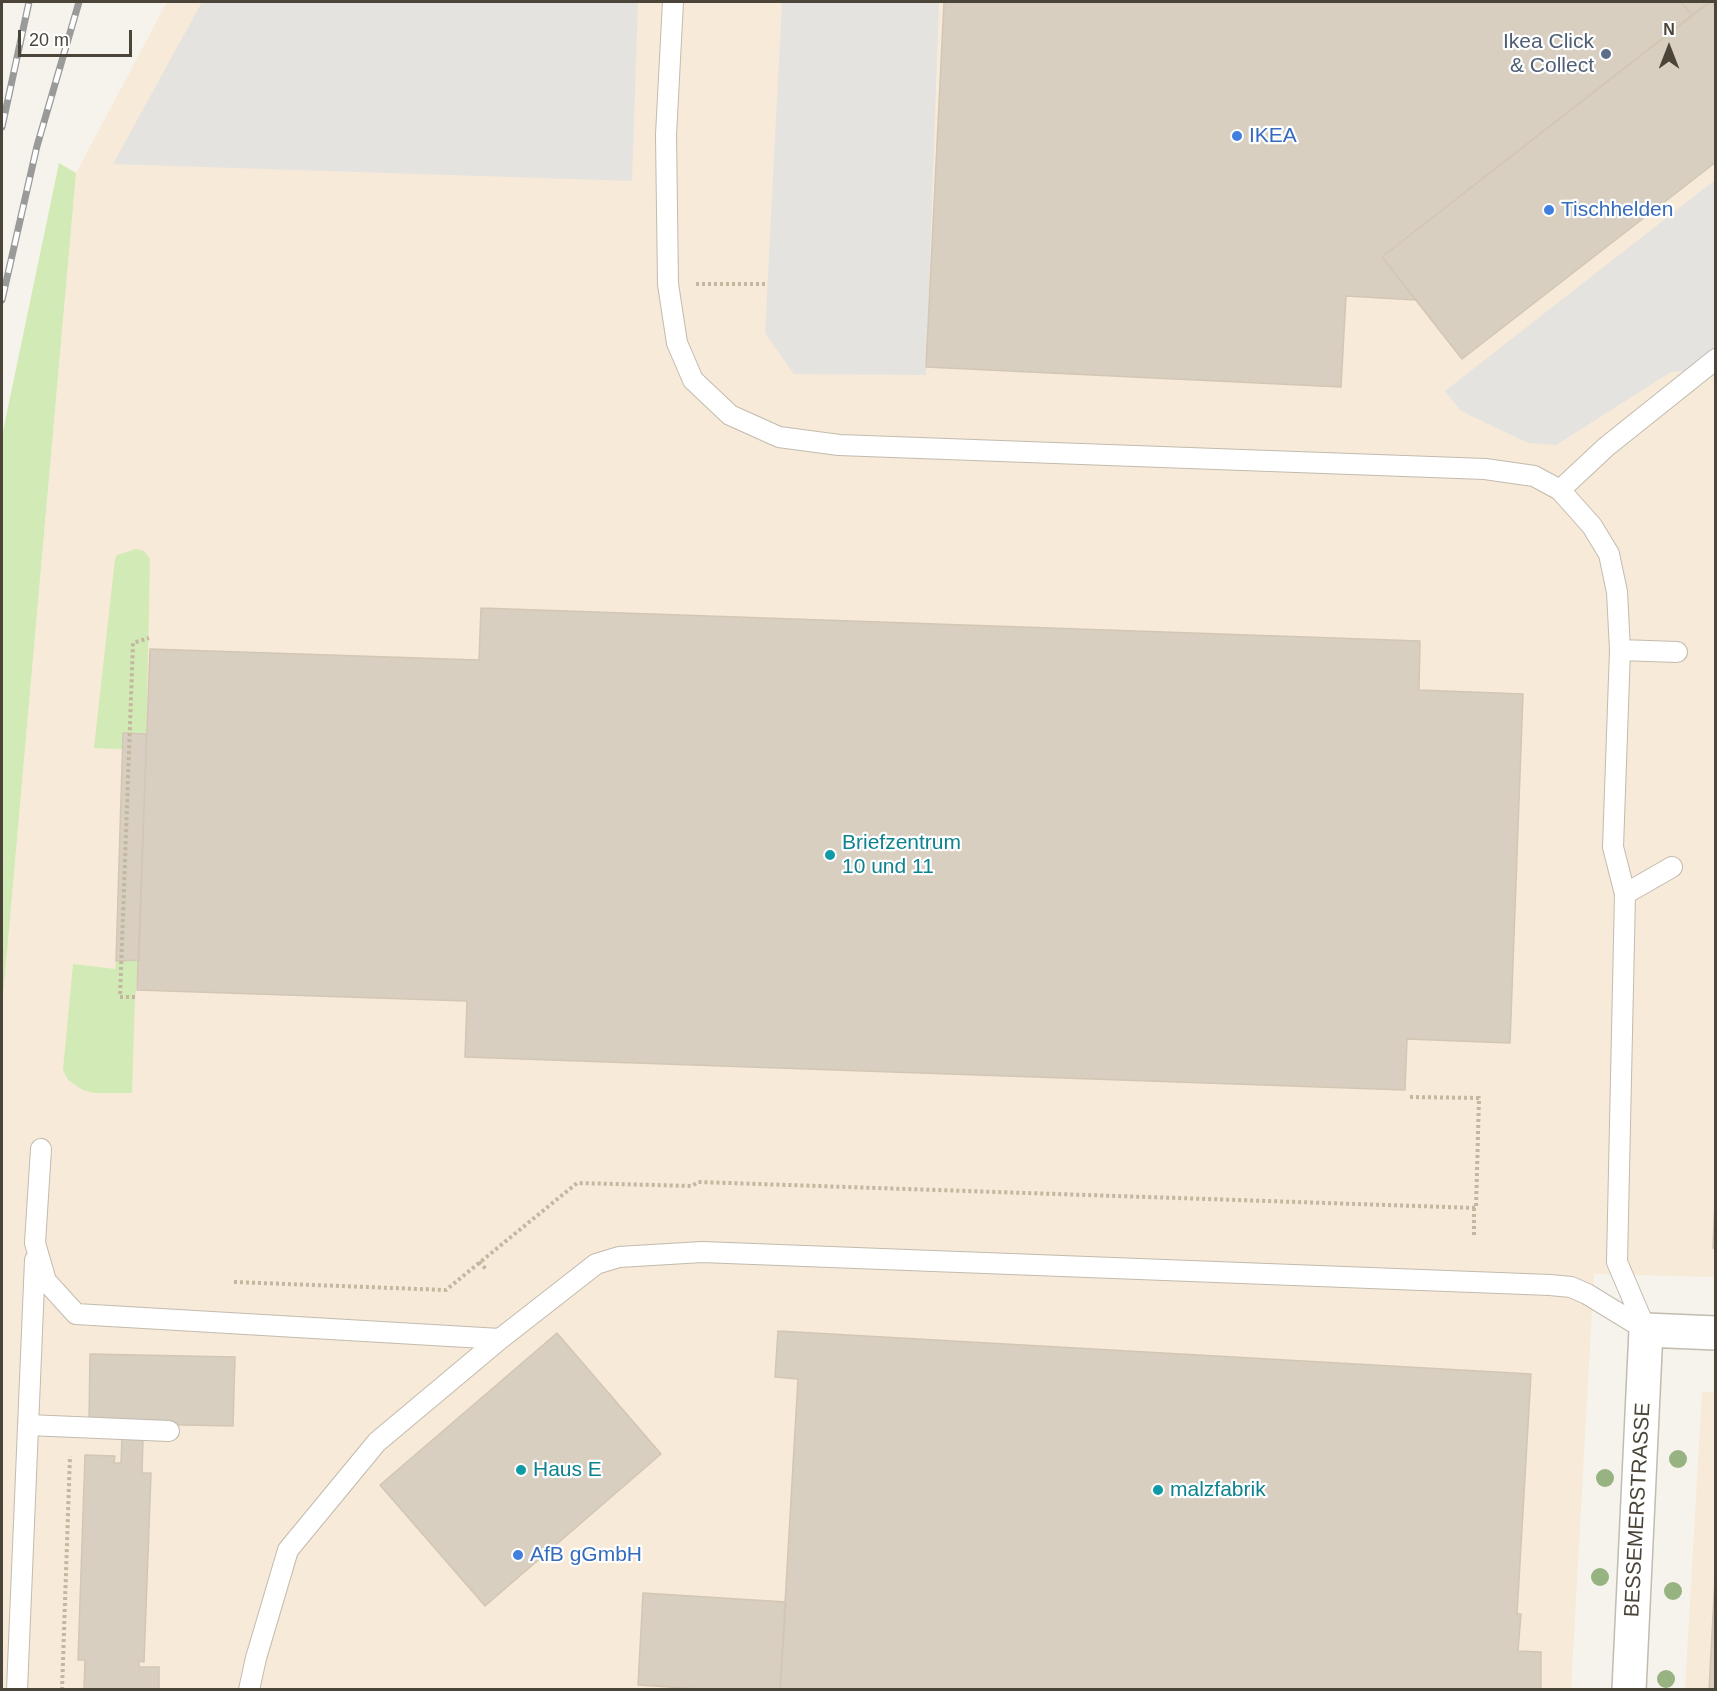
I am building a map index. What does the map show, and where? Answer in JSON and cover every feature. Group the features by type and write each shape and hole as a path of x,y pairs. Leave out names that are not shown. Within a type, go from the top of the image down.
{"street":[{"path":"1646,1330 1716,1333"},
{"name":"BESSEMERSTRASSE","path":"1629,1689 1646,1330"}],"lane":[{"path":"673,2 666,135 668,285 676,343 693,380 730,415 779,437 839,445 1485,469 1534,476 1560,490 1592,526 1609,554 1617,592 1620,650 1613,848 1625,894 1617,1262 1646,1330"},
{"path":"1560,490 1606,447 1716,359"},
{"path":"1620,650 1677,652"},
{"path":"1625,894 1672,867"},
{"path":"18,1689 35,1243 41,1149"},
{"path":"35,1243 46,1281 76,1314 500,1339"},
{"path":"249,1689 288,1550 377,1442 500,1339 596,1264 619,1257 702,1252 1550,1285 1571,1287 1587,1294 1646,1330"},
{"path":"28,1425 169,1431"}],"path":[{"path":"668,285 767,284"},
{"path":"135,998 120,998 132,655 133,644 149,638"},
{"path":"1409,1096 1479,1098 1474,1235"},
{"path":"234,1282 446,1290 577,1183 692,1185 698,1182 1474,1208"},
{"path":"479,1262 487,1270"},
{"path":"62,1689 71,1427"}],"shaded area":[{"path":"167,2 1715,2 1715,1277 1594,1274 1571,1689 2,1690 2,1008 76,173"},
{"path":"202,2 638,2 632,181 113,164"},
{"path":"782,2 939,2 926,375 794,374 765,333"},
{"path":"1715,180 1715,369 1671,372 1556,445 1528,443 1461,411 1445,391"},
{"path":"1702,1392 1715,1392 1715,1689 1685,1690"}],"green space":[{"path":"59,163 76,173 2,1008 2,436"},
{"path":"136,549 144,551 150,559 146,750 94,748 115,559 117,555"},
{"path":"139,960 135,997 132,1093 94,1093 83,1090 68,1080 63,1070 73,964 115,969 116,961"}],"building":[{"name":"IKEA","path":"944,2 1681,2 1692,15 1382,257 1416,300 1346,296 1341,387 926,367"},
{"path":"1681,2 1710,2 1692,15"},
{"name":"Tischhelden","path":"1710,2 1716,2 1716,162 1462,359 1382,257"},
{"name":"Briefzentrum 10 und 11","path":"481,608 1420,641 1419,690 1523,694 1510,1043 1407,1039 1405,1090 465,1057 467,1001 137,990 150,649 479,660"},
{"path":"123,733 146,734 146,750 139,960 116,961"},
{"path":"1716,1174 1716,1249 1713,1248"},
{"name":"malzfabrik","path":"778,1331 1531,1374 1517,1614 1521,1614 1518,1651 1541,1652 1541,1690 780,1690 798,1379 775,1377"},
{"name":"Haus E","path":"557,1333 661,1454 485,1606 380,1485"},
{"path":"90,1354 235,1357 233,1426 89,1423"},
{"path":"122,1437 143,1438 142,1473 151,1473 144,1662 139,1661 139,1667 159,1667 159,1690 84,1690 85,1660 78,1660 85,1455 115,1456 114,1463 121,1463"},
{"path":"1715,1578 1716,1690 1709,1690"},
{"path":"643,1593 786,1602 780,1690 716,1690 638,1685"}],"railway":[{"path":"2,127 29,2"},
{"path":"2,300 37,146 79,2"}],"place":[{"name":"Ikea Click & Collect","path":"1606,54"},
{"name":"IKEA","path":"1237,136"},
{"name":"Tischhelden","path":"1549,210"},
{"name":"Briefzentrum 10 und 11","path":"830,855"},
{"name":"Haus E","path":"521,1470"},
{"name":"malzfabrik","path":"1158,1490"},
{"name":"AfB gGmbH","path":"518,1555"}]}
